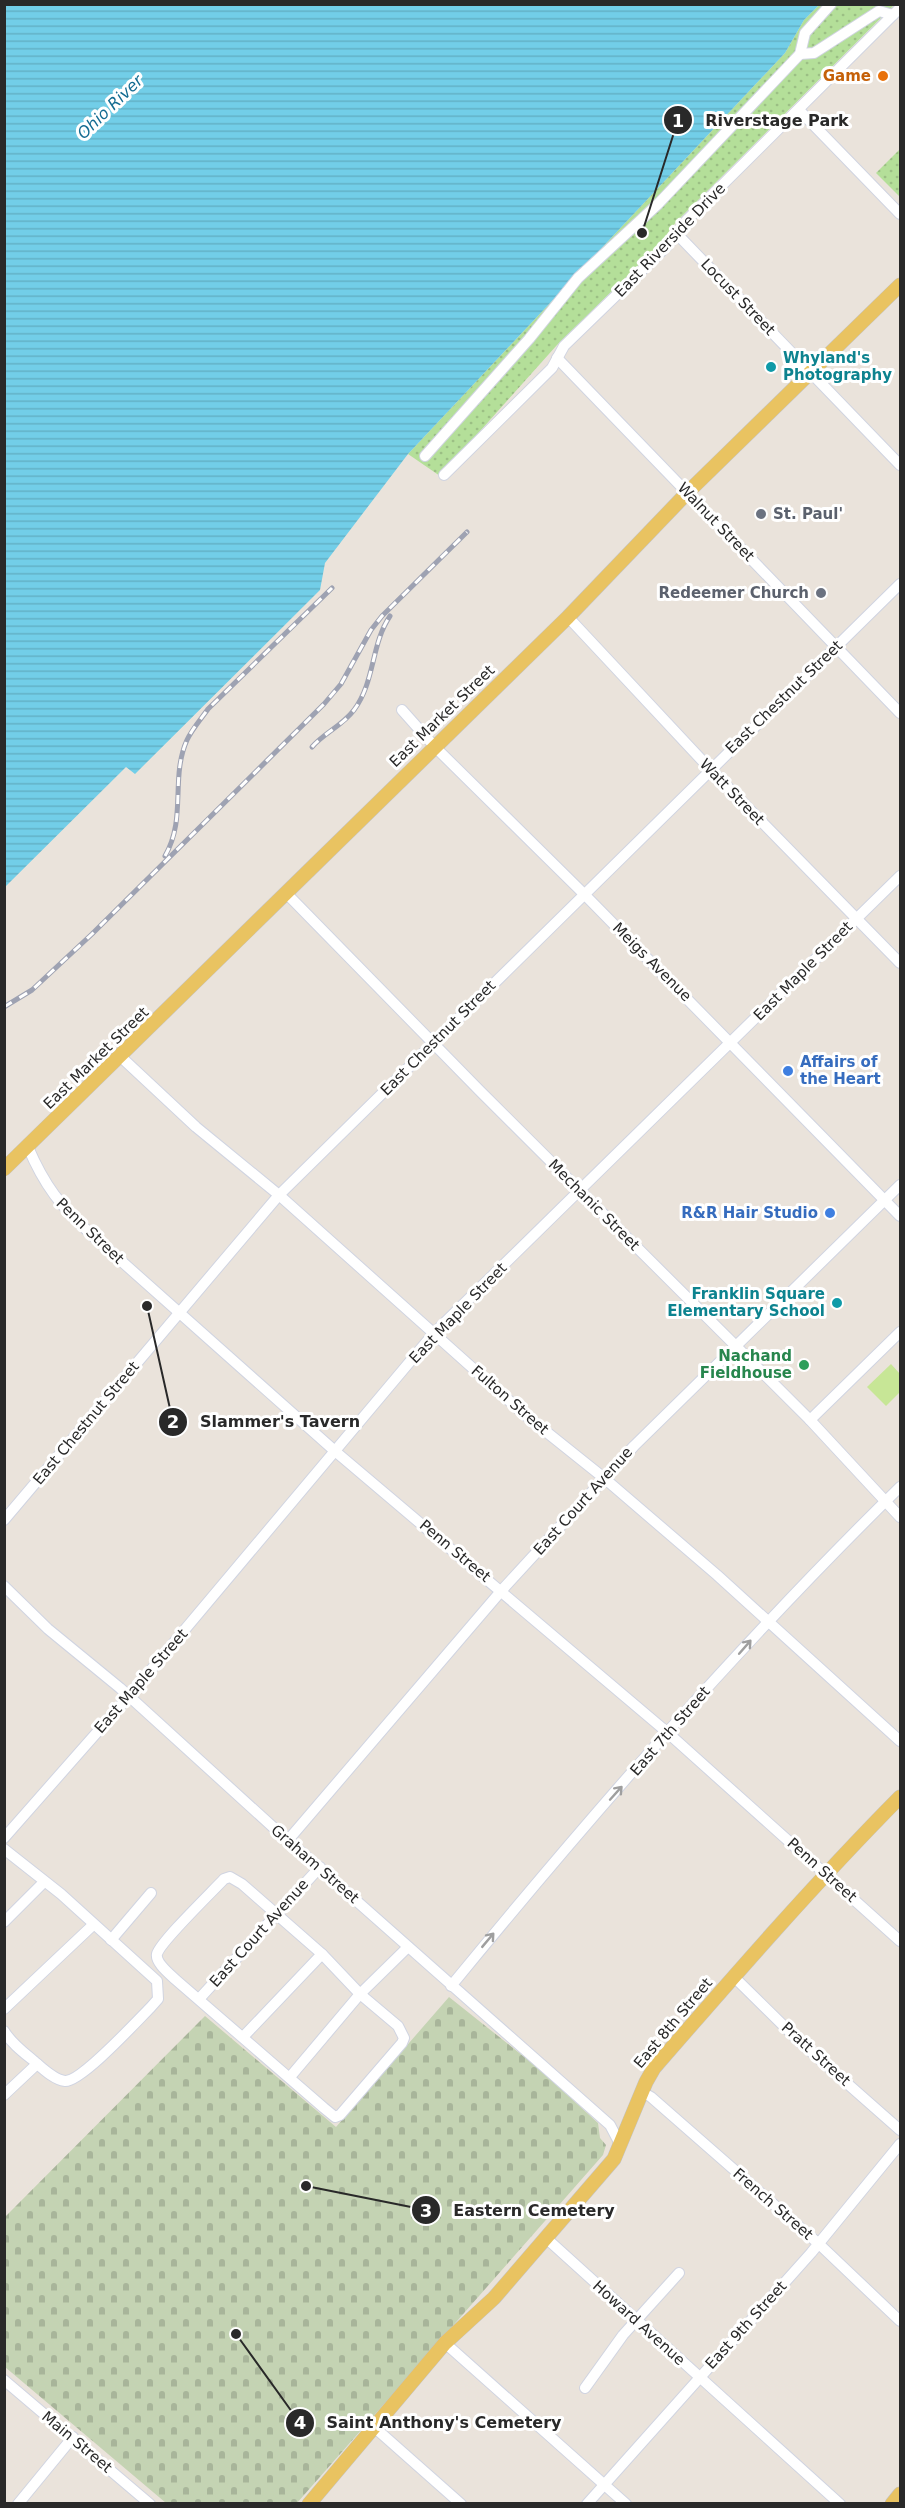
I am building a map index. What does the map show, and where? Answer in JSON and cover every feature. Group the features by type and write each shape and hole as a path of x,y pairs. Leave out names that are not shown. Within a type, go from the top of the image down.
{"main road":[{"name":"East Market Street","path":"4,1169 568,617 687,492 900,285"},
{"name":"East 8th Street","path":"309,2504 446,2343 494,2298 614,2159 654,2068 825,1873 900,1797"},
{"path":"892,2504 900,2494"}],"street":[{"path":"425,456 529,339 578,278 658,204 800,54 805,33 831,4"},
{"path":"800,54 814,52 879,11 897,11"},
{"name":"East Riverside Drive","path":"444,476 552,368 564,346 667,246 686,221 897,11"},
{"path":"799,110 900,214"},
{"name":"Locust Street","path":"676,233 900,465"},
{"name":"Walnut Street","path":"557,358 900,713"},
{"name":"East Chestnut Street","path":"4,1520 279,1195 900,584"},
{"name":"Watt Street","path":"568,617 711,770 900,963"},
{"name":"Meigs Avenue","path":"402,710 434,746 731,1042 900,1216"},
{"name":"East Maple Street","path":"4,1838 129,1696 434,1333 900,876"},
{"name":"Mechanic Street","path":"287,894 810,1420 900,1517"},
{"name":"Fulton Street","path":"121,1057 196,1127 279,1195 524,1414 604,1478 900,1741"},
{"name":"Penn Street","path":"28,1147 47,1187 70,1215 336,1452 502,1590 900,1941"},
{"name":"East Court Avenue","path":"289,1839 502,1590 604,1478 900,1185"},
{"path":"810,1420 900,1332"},
{"name":"East 7th Street","path":"451,1986 539,1879 767,1621 900,1487"},
{"name":"Graham Street","path":"4,1586 48,1629 129,1696 451,1986 497,2023 610,2125 620,2144"},
{"path":"4,1849 56,1890 157,1982 158,1999 78,2077 68,2081 60,2079 37,2064 11,2041 4,2031"},
{"name":"East Court Avenue","path":"199,1999 320,1867"},
{"path":"230,1877 242,1884 322,1954 360,1995 398,2026 404,2038 340,2115 335,2117 176,1980 157,1960 157,1954 166,1942 224,1879 230,1877"},
{"path":"4,1922 44,1882"},
{"path":"111,1940 151,1893"},
{"path":"4,2009 93,1925"},
{"path":"290,2077 360,1995 408,1947"},
{"path":"243,2037 322,1954"},
{"name":"Pratt Street","path":"733,1976 799,2041 900,2130"},
{"path":"4,2095 37,2064"},
{"name":"French Street","path":"642,2092 651,2097 819,2244 900,2321"},
{"name":"East 9th Street","path":"587,2504 819,2244 900,2144"},
{"name":"Howard Avenue","path":"546,2238 698,2378 840,2504"},
{"path":"585,2388 623,2336 679,2273"},
{"path":"446,2343 626,2504"},
{"name":"Main Street","path":"4,2380 150,2504"},
{"path":"374,2427 455,2501"},
{"path":"18,2504 73,2438"}],"green space":[{"path":"819,5 894,5 676,222 659,245 557,345 440,476 408,454 785,53 804,20"},
{"path":"900,149 900,197 876,173"},
{"path":"891,1364 900,1374 900,1392 886,1406 867,1387"},
{"path":"449,1997 537,2067 598,2123 600,2138 606,2145 603,2155 297,2503 166,2503 5,2367 5,2217 205,2016 336,2127"}],"water":[{"name":"Ohio River","path":"5,5 819,5 804,20 785,53 408,454 325,563 320,590 135,774 126,767 5,887"}],"railway":[{"path":"4,1007 32,990 92,934 324,704 341,684 371,630 382,616 467,532"},
{"path":"165,856 172,842 175,827 182,754 191,732 208,709 332,588"},
{"path":"312,747 349,716 361,699 379,639 390,616"}],"place":[{"name":"Game","path":"883,76"},
{"name":"Riverstage Park","path":"642,233"},
{"name":"Whyland's Photography","path":"771,367"},
{"name":"St. Paul'","path":"761,514"},
{"name":"Redeemer Church","path":"821,593"},
{"name":"Affairs of the Heart","path":"788,1071"},
{"name":"R&R Hair Studio","path":"830,1213"},
{"name":"Franklin Square Elementary School","path":"837,1303"},
{"name":"Slammer's Tavern","path":"147,1306"},
{"name":"Nachand Fieldhouse","path":"804,1365"},
{"name":"Eastern Cemetery","path":"306,2186"},
{"name":"Saint Anthony's Cemetery","path":"236,2334"}]}
